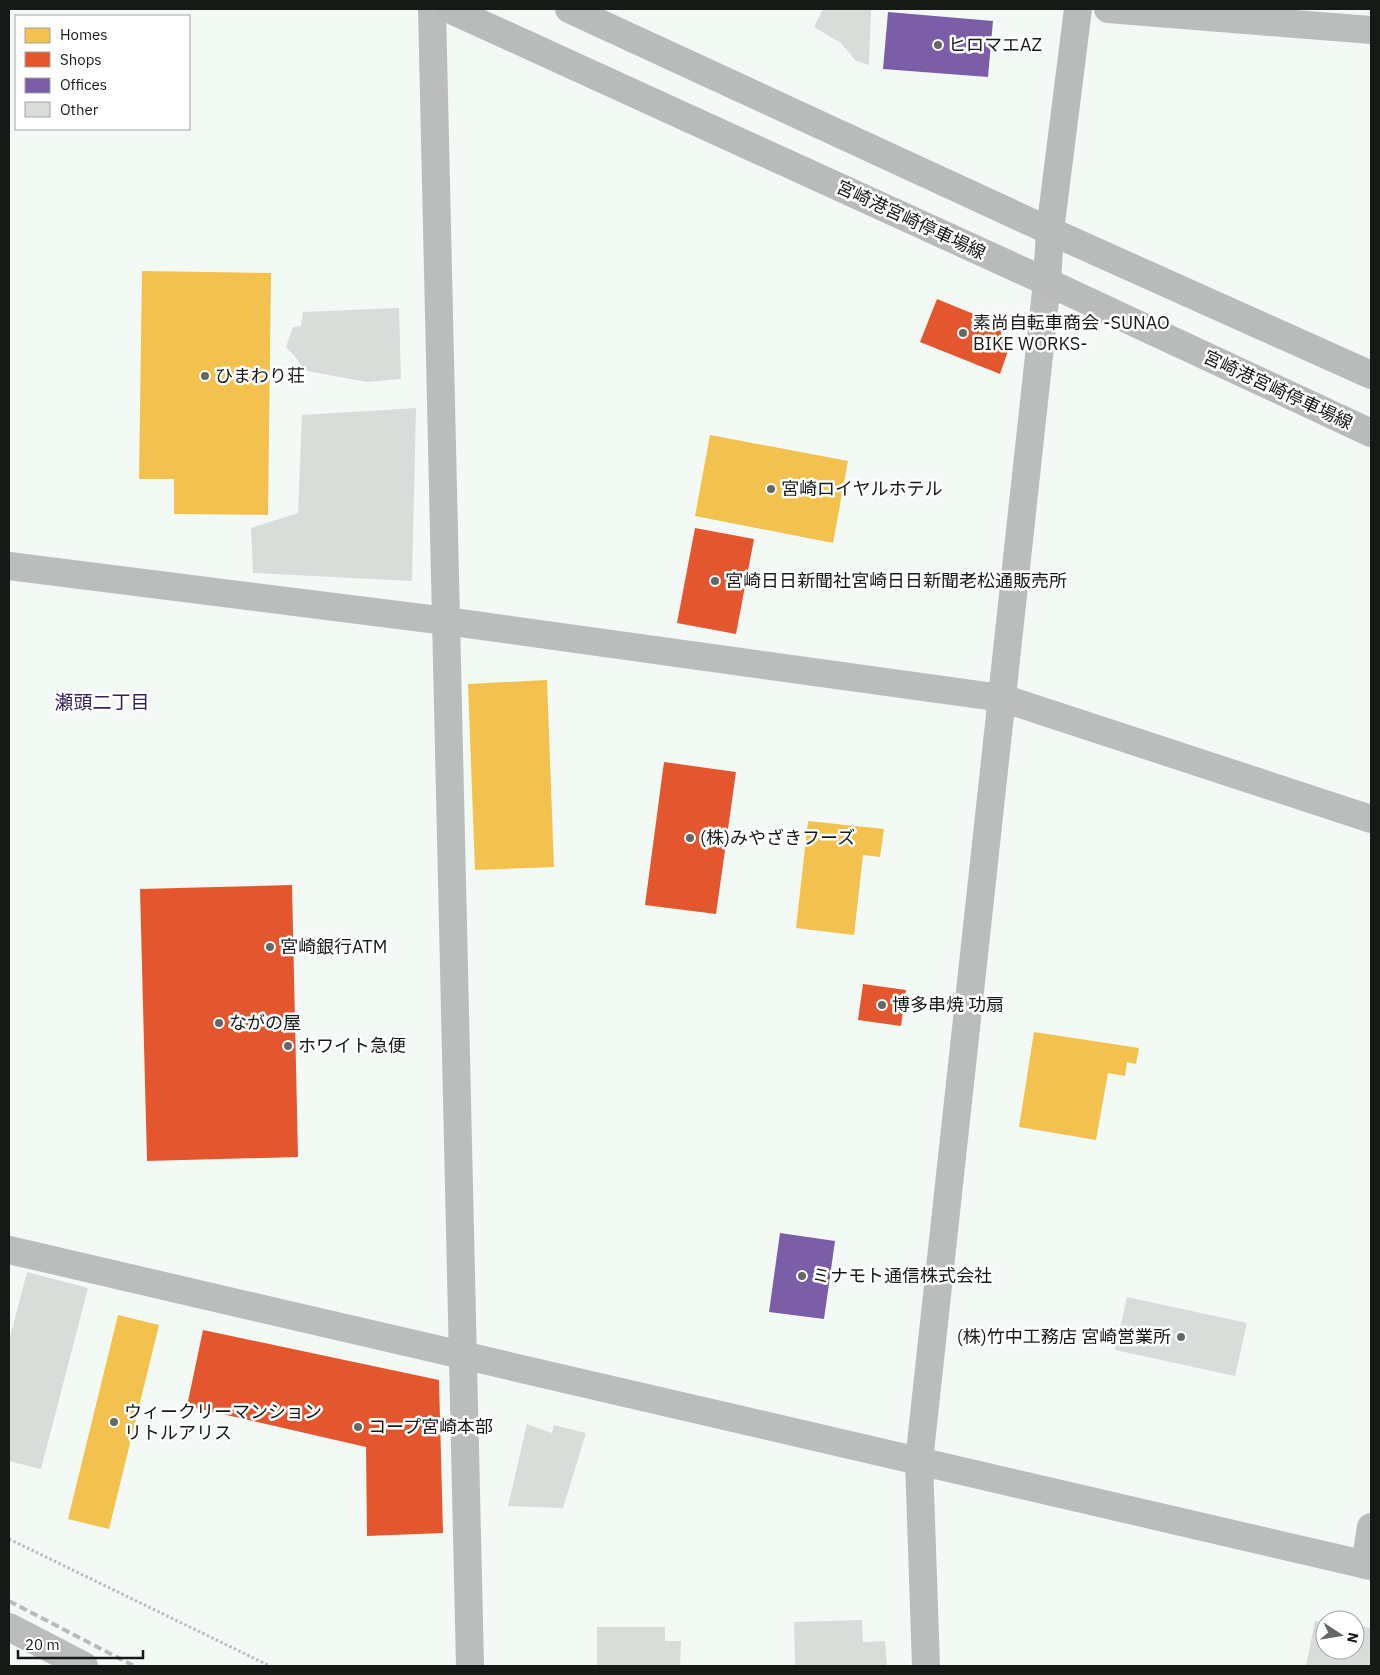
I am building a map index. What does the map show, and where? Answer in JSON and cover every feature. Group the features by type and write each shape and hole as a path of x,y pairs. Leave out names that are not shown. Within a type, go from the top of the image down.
{"main road":[{"name":"宮崎港宮崎停車場線","path":"449,9 1047,282 1371,433"},
{"path":"569,9 1050,231 1371,375"},
{"path":"1047,282 1050,231 1078,9"}],"street":[{"path":"432,9 470,1666"},
{"path":"1108,9 1371,30"},
{"path":"926,1666 919,1461 1047,282"},
{"path":"9,566 446,621 1002,698 1371,819"},
{"path":"9,1250 1368,1566 1371,1527"},
{"path":"9,1626 84,1666"}],"path":[{"path":"9,1539 270,1666"}],"building: Homes":[{"name":"ひまわり荘","path":"142,271 271,273 268,515 174,514 174,479 139,479"},
{"name":"宮崎ロイヤルホテル","path":"710,435 848,461 833,543 695,516"},
{"path":"547,680 554,867 475,870 468,684"},
{"path":"808,821 884,829 880,857 863,855 854,935 796,928"},
{"path":"1034,1032 1139,1048 1136,1064 1127,1062 1125,1076 1108,1073 1096,1140 1019,1127"},
{"name":"ウィークリーマンション リトルアリス","path":"118,1315 159,1325 109,1529 68,1519"}],"building: Shops":[{"name":"素尚自転車商会 -SUNAO BIKE WORKS-","path":"937,299 998,324 1008,351 1000,374 920,342"},
{"name":"宮崎日日新聞社宮崎日日新聞老松通販売所","path":"695,528 754,539 736,634 677,623"},
{"name":"(株)みやざきフーズ","path":"664,762 736,772 716,914 645,905"},
{"name":"ながの屋","path":"292,885 298,1157 147,1161 140,889"},
{"name":"博多串焼 功扇","path":"863,984 906,990 901,1026 858,1020"},
{"name":"コープ宮崎本部","path":"203,1330 439,1380 443,1533 367,1536 366,1447 187,1406"}],"building: Offices":[{"name":"ヒロマエAZ","path":"888,12 993,21 988,77 883,69"},
{"name":"ミナモト通信株式会社","path":"780,1233 835,1241 824,1319 769,1312"}],"building: Other":[{"path":"823,9 871,9 869,65 856,61 841,43 814,27"},
{"path":"399,308 401,379 367,382 302,370 298,360 286,347 293,327 301,326 303,312"},
{"path":"416,408 412,581 253,573 251,528 298,513 302,415"},
{"path":"27,1272 88,1288 41,1469 9,1461 9,1341"},
{"name":"(株)竹中工務店 宮崎営業所","path":"1127,1297 1247,1323 1235,1376 1115,1350"},
{"path":"527,1424 552,1433 554,1425 586,1433 563,1508 508,1506"},
{"path":"862,1620 863,1642 885,1641 887,1666 795,1666 794,1622"},
{"path":"1315,1621 1315,1660 1365,1660 1365,1627 1371,1628 1371,1666 1306,1666"},
{"path":"597,1627 665,1627 665,1641 681,1641 680,1666 597,1666"}],"railway":[{"path":"9,1601 134,1666"}],"place":[{"name":"ヒロマエAZ","path":"938,45"},
{"name":"素尚自転車商会 -SUNAO BIKE WORKS-","path":"963,333"},
{"name":"ひまわり荘","path":"205,376"},
{"name":"宮崎ロイヤルホテル","path":"771,489"},
{"name":"宮崎日日新聞社宮崎日日新聞老松通販売所","path":"715,581"},
{"name":"(株)みやざきフーズ","path":"690,838"},
{"name":"宮崎銀行ATM","path":"270,947"},
{"name":"博多串焼 功扇","path":"882,1005"},
{"name":"ながの屋","path":"219,1023"},
{"name":"ホワイト急便","path":"288,1046"},
{"name":"ミナモト通信株式会社","path":"802,1276"},
{"name":"(株)竹中工務店 宮崎営業所","path":"1181,1337"},
{"name":"ウィークリーマンション リトルアリス","path":"114,1422"},
{"name":"コープ宮崎本部","path":"358,1427"}],"district":[{"name":"瀬頭二丁目","path":"102,702"}]}
